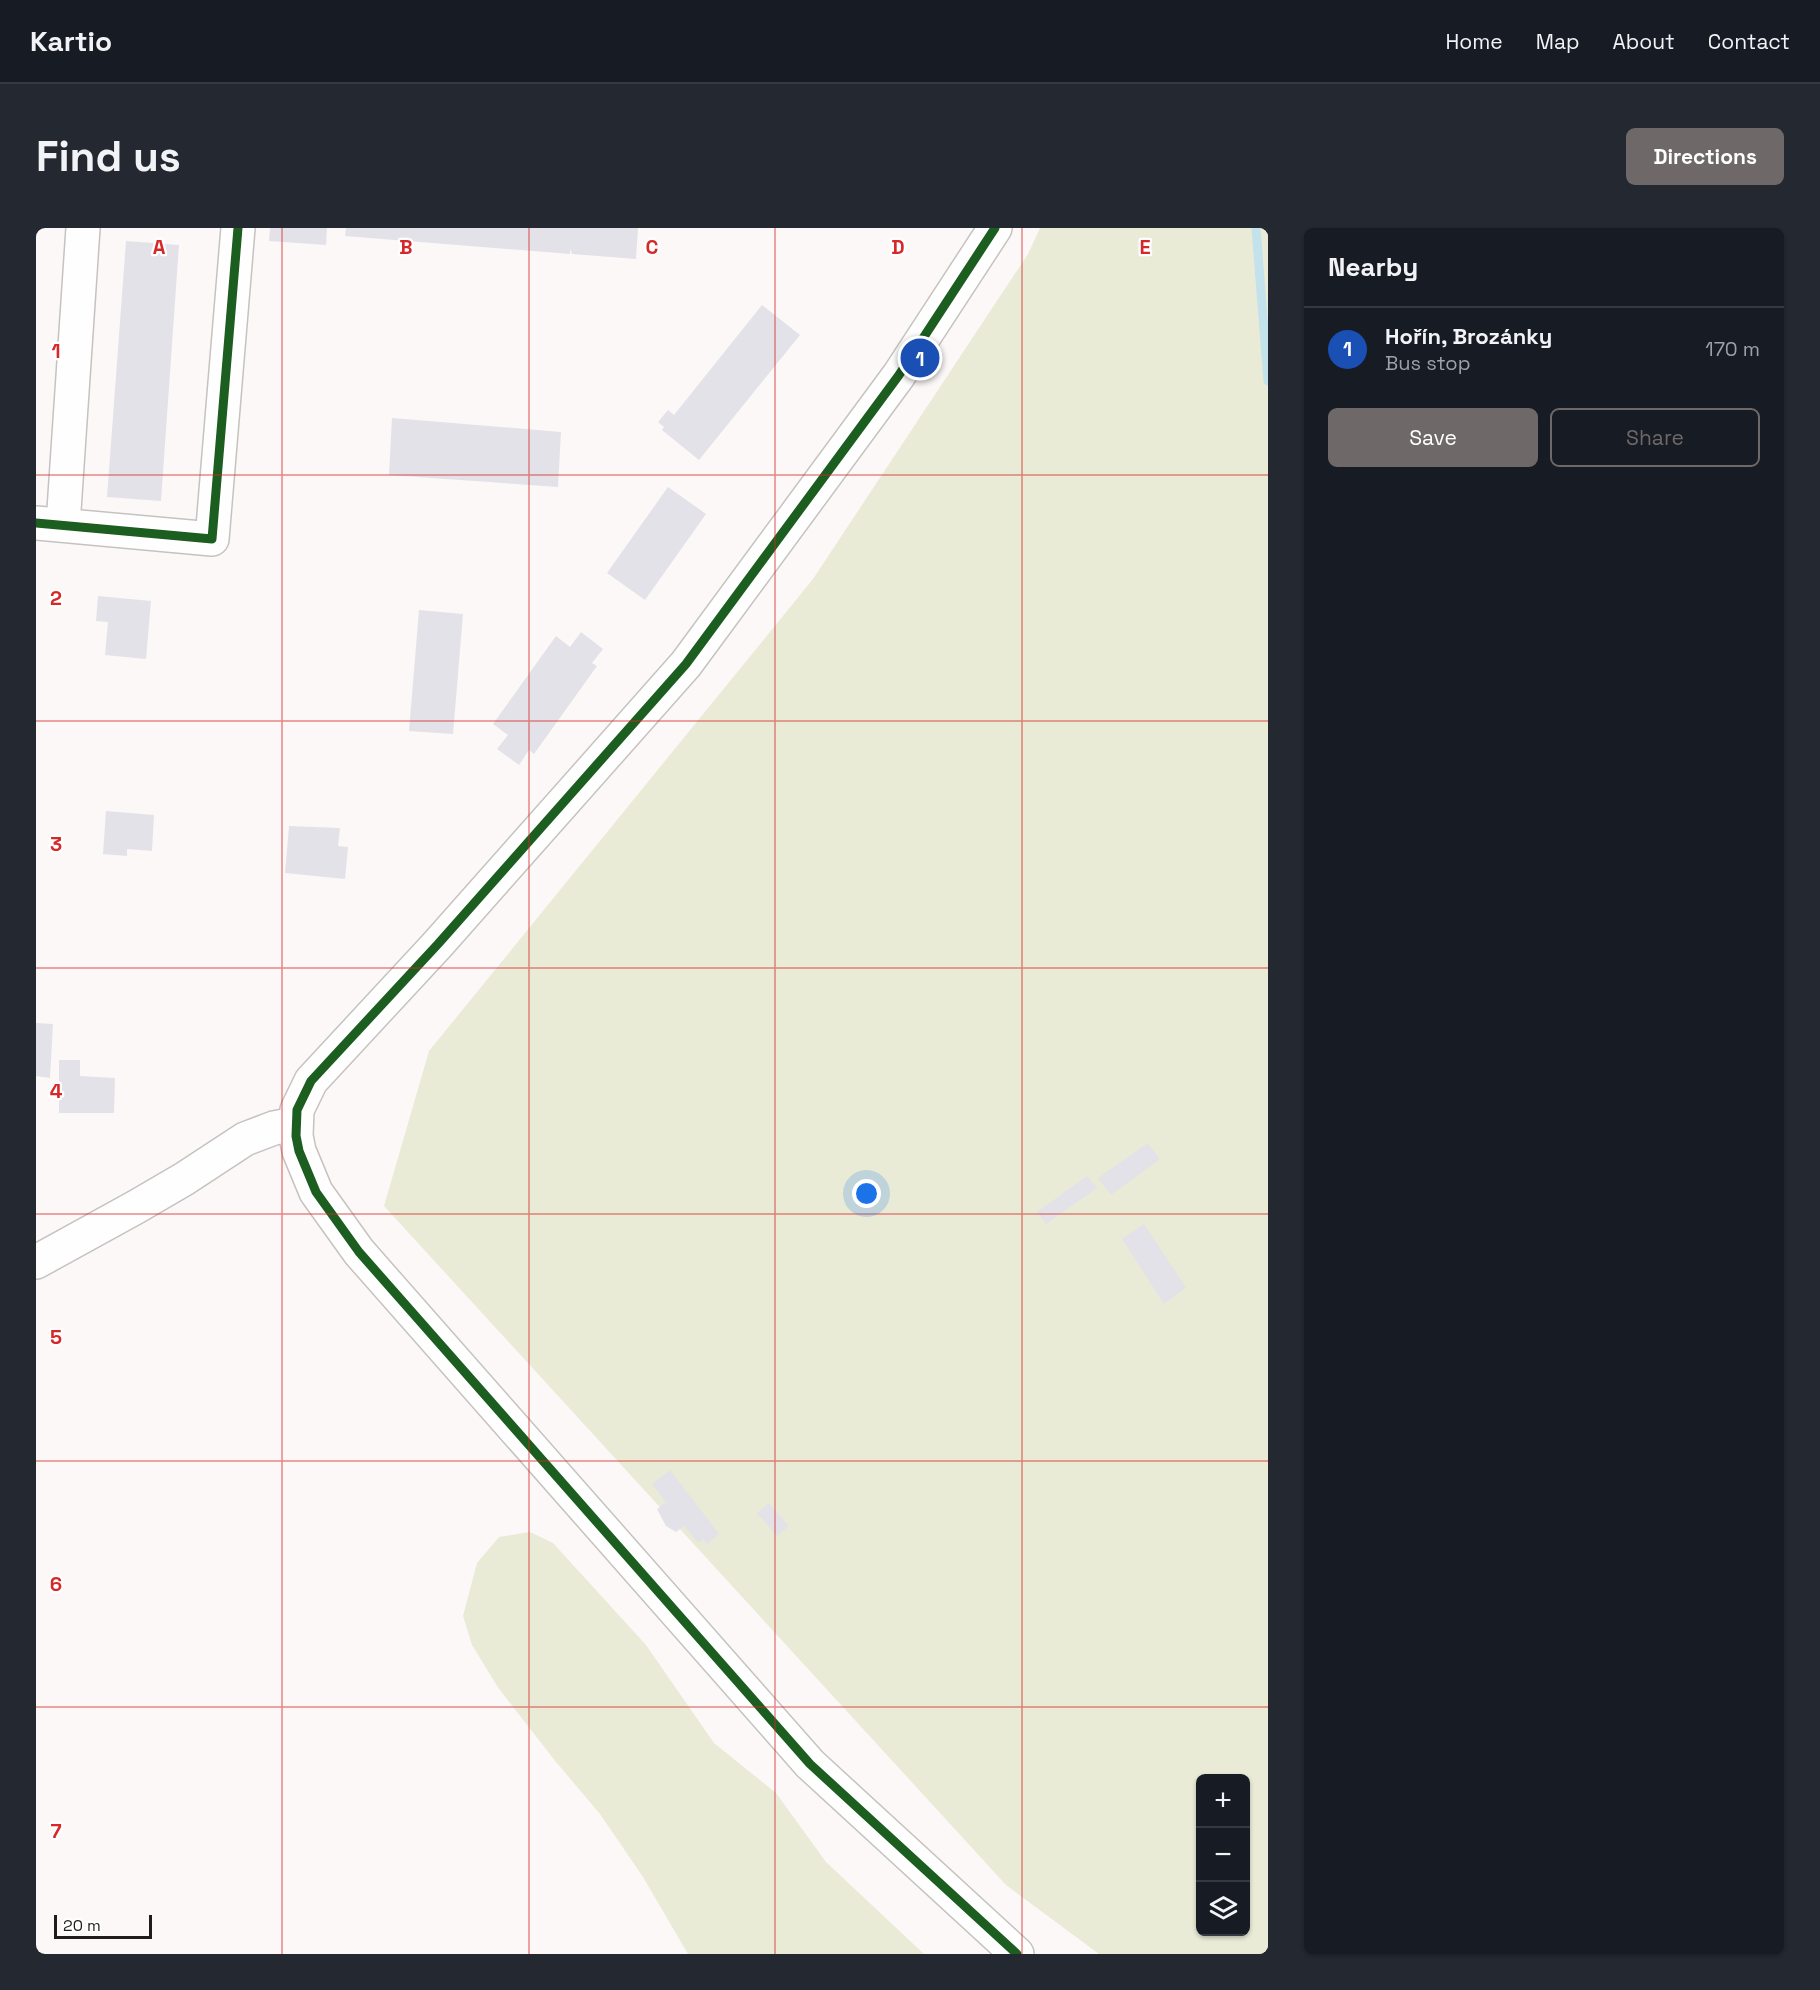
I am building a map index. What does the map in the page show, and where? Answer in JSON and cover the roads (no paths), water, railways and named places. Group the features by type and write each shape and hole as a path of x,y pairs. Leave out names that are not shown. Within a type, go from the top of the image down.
{"street":[{"path":"83,228 49,524 212,539 238,228"},
{"path":"995,228 899,375 686,664 438,944 311,1081 297,1110 296,1124 299,1151 316,1192 359,1252 810,1764 1017,1954"},
{"path":"36,1262 136,1208 246,1139 274,1128 296,1124"}],"waterway":[{"path":"1256,228 1268,381"}],"place":[{"name":"Hořín, Brozánky","path":"920,358"}]}
